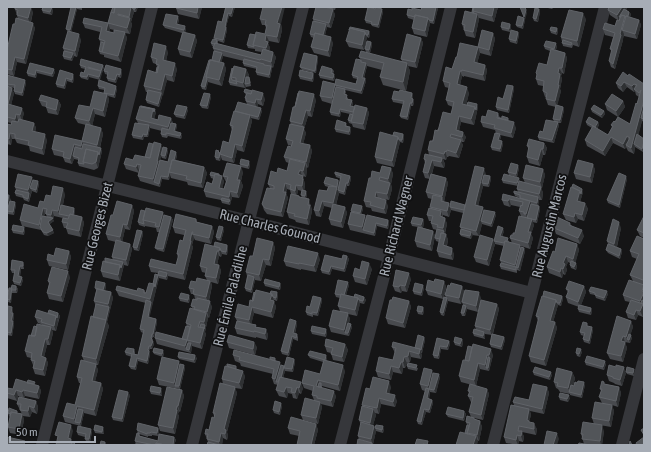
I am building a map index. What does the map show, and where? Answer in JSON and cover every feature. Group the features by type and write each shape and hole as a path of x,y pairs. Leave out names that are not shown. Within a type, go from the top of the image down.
{"street":[{"name":"Rue Georges Bizet","path":"42,445 152,7"},
{"name":"Rue Émile Paladilhe","path":"192,445 303,7"},
{"name":"Rue Richard Wagner","path":"340,445 389,257 451,7"},
{"name":"Rue Augustin Marcos","path":"493,445 605,7"},
{"name":"Rue Charles Gounod","path":"7,161 532,293"},
{"path":"622,445 644,359"}],"building":[{"path":"15,7 31,7 28,18 17,15 18,10 15,9"},
{"path":"43,7 52,7 50,12 42,10"},
{"path":"71,7 76,7 70,30 66,29"},
{"path":"113,7 115,7 114,13 111,12"},
{"path":"115,7 131,7 129,17 118,14 130,18 127,28 108,23 111,12 114,13"},
{"path":"176,7 198,7 197,13"},
{"path":"226,7 233,7 231,14 228,13 223,40 214,38 218,21 222,22"},
{"path":"263,7 282,7 277,23 280,24 277,37 266,35 265,41 268,42 266,48 253,45 256,32 265,34 267,25 265,25 266,20 260,19"},
{"path":"316,7 333,9 329,23 313,19"},
{"path":"368,7 382,9 378,25 371,24 372,22 365,20"},
{"path":"422,7 436,7 433,21 429,20 428,18 415,15 415,17 407,15 408,9 412,10 412,8 421,10"},
{"path":"474,7 494,7 492,16 473,11"},
{"path":"520,7 525,7 526,10 524,17"},
{"path":"609,7 622,7 617,15 608,10"},
{"path":"535,8 539,9 536,19 533,18"},
{"path":"624,9 629,12 628,16 626,17 621,15 621,17 619,17"},
{"path":"569,10 583,13 577,41 561,37"},
{"path":"465,11 477,14 473,32 464,30 465,25 462,24"},
{"path":"166,14 178,16 176,24 185,26 184,30 163,25"},
{"path":"415,15 428,18 425,31 412,28"},
{"path":"621,15 625,16 613,64 609,61 612,49 610,49 615,33 603,29 605,23 615,26"},
{"path":"518,16 524,18 522,26 516,25"},
{"path":"626,16 639,20 635,34 622,30"},
{"path":"16,18 33,23 24,59 15,57 12,70 7,69 7,50 13,24 15,24"},
{"path":"84,18 108,23 106,31 114,33 114,30 125,32 118,56 102,52 105,41 99,39 102,27 83,23"},
{"path":"313,21 326,24 323,35 315,33 314,35 310,34"},
{"path":"502,22 510,24 509,29 501,27"},
{"path":"350,27 369,31 368,35 366,35 365,32 350,28 349,30"},
{"path":"551,27 557,28 556,32 550,30"},
{"path":"350,28 365,32 362,45 346,41"},
{"path":"482,30 493,33 489,50 478,47"},
{"path":"511,30 518,32 516,41 509,39"},
{"path":"68,31 79,34 75,51 63,48"},
{"path":"183,32 195,35 190,52 178,49"},
{"path":"315,33 331,37 328,51 311,47"},
{"path":"250,34 256,35 253,45 254,47 247,45"},
{"path":"407,34 421,38 415,62 401,59"},
{"path":"213,39 217,40 216,44 211,43"},
{"path":"563,40 572,43 571,45 562,43"},
{"path":"367,41 371,42 369,50 365,49"},
{"path":"546,41 556,43 554,49 544,46"},
{"path":"101,42 104,43 102,52 99,51"},
{"path":"154,43 166,46 163,60 175,63 172,76 165,74 161,90 144,86 148,70 157,73 159,65 156,64 157,59 151,57"},
{"path":"215,43 261,55 263,49 273,52 271,62 213,48"},
{"path":"460,43 478,47 474,62 485,65 483,75 462,70 460,71 457,84 467,87 462,104 475,107 471,119 459,116 456,130 463,132 462,137 451,134 450,137 461,140 456,153 447,150 444,154 428,150 430,141 433,141 435,130 438,131 443,112 451,114 454,102 446,100 450,83 443,81 446,67 452,69 457,57"},
{"path":"551,49 565,53 562,68 559,68 559,85 555,101 546,99 547,93 543,91 544,81 536,79 539,63 547,65"},
{"path":"64,51 73,53 71,58 63,56"},
{"path":"214,51 222,53 219,62 210,60 212,60"},
{"path":"361,51 407,63 403,82 380,77 384,63 359,57"},
{"path":"304,53 317,56 315,71 300,67"},
{"path":"81,59 103,65 101,71 99,77 88,74 87,77 80,76 81,72 84,73 86,67 80,65"},
{"path":"244,59 271,66 269,75 256,72 257,67 243,63"},
{"path":"356,59 366,63 362,78 365,78 361,91 335,85 336,79 356,84 358,77 352,75"},
{"path":"209,60 205,87 201,86"},
{"path":"210,60 224,63 219,80 206,77"},
{"path":"30,63 54,69 52,74 36,70 35,75 27,73"},
{"path":"106,65 121,69 120,75 117,74 115,80 107,78 108,72 104,71"},
{"path":"234,66 246,69 243,83 236,81 236,78 231,77"},
{"path":"322,66 332,69 331,73 334,74 333,78 319,75"},
{"path":"232,68 231,77 237,84 229,82"},
{"path":"60,70 73,74 72,80 66,78 64,86 56,84"},
{"path":"300,70 313,73 312,79 299,76"},
{"path":"623,72 628,76 629,74 644,84 644,100 631,148 626,145 630,138 627,136 623,144 611,137 603,151 585,140 593,126 608,135 613,126 611,125 618,117 630,124 641,90 639,93 634,89 637,85 634,84 632,86 624,82 621,86 616,83"},
{"path":"7,75 25,80 22,93 14,91 15,85 7,84"},
{"path":"246,77 249,77 250,83 245,84"},
{"path":"99,80 116,86 114,95 104,93 105,88 98,86"},
{"path":"323,81 335,84 332,98 320,96"},
{"path":"507,85 513,86 508,110 496,107 498,97 503,99"},
{"path":"7,86 12,88 8,104 22,108 20,115 16,114 15,119 7,117"},
{"path":"336,87 345,89 344,94 347,95 346,99 352,100 350,106 355,107 353,112 340,109 339,114 330,112"},
{"path":"245,89 252,91 251,94 244,92"},
{"path":"148,90 161,93 158,104 146,100"},
{"path":"252,90 263,93 261,100 256,99 255,103 246,101 245,98 247,93 251,94"},
{"path":"400,90 412,93 411,98 413,99 412,103 410,103 407,117 400,116 404,101 392,99 394,91 399,92"},
{"path":"94,91 107,94 103,111 93,108 89,121 75,118 79,105 90,107"},
{"path":"299,91 314,94 310,111 306,110 302,124 290,121"},
{"path":"204,93 210,94 207,106 200,105"},
{"path":"612,94 623,101 616,111 605,104"},
{"path":"41,95 58,100 56,110 46,107 47,102 39,100"},
{"path":"238,102 261,108 258,117 235,111"},
{"path":"468,102 477,104 476,110 475,107 467,105"},
{"path":"177,105 187,107 184,116 174,114"},
{"path":"355,105 367,108 363,124 351,122"},
{"path":"556,105 563,107 560,120 553,119"},
{"path":"594,105 604,111 601,115 591,109"},
{"path":"140,106 153,109 151,118 158,120 159,115 171,118 168,127 136,119"},
{"path":"141,107 155,109 154,112 153,109"},
{"path":"644,107 644,119 641,118"},
{"path":"488,110 498,113 497,118 514,122 511,133 494,128 495,125 481,122 482,116 486,117"},
{"path":"234,111 250,115 242,146 235,144 232,158 220,154 223,141 229,143 233,126 230,125"},
{"path":"350,114 353,115 351,121 348,120"},
{"path":"502,116 508,118 508,120 498,118 502,118"},
{"path":"589,117 598,122 595,127 586,122"},
{"path":"19,119 34,123 32,131 45,134 42,149 28,145 29,141 15,138 15,134 10,133 9,139 7,138 7,124 11,125 12,121 18,122"},
{"path":"337,120 346,123 345,126 350,127 349,132 335,129"},
{"path":"546,120 558,122 552,140 538,137 540,131 543,132"},
{"path":"135,123 149,125 147,135 143,134 142,137 132,135"},
{"path":"171,123 176,124 174,131 181,133 180,136 166,133 166,135 161,134 162,128 169,130"},
{"path":"86,124 101,128 97,145 82,141"},
{"path":"290,124 304,127 300,143 310,145 306,162 284,157 288,146 291,147 293,141 286,139"},
{"path":"380,132 398,137 392,161 375,157"},
{"path":"394,132 403,134 402,140 399,140 398,137 393,135"},
{"path":"495,133 500,134 498,140 502,141 500,149 491,147"},
{"path":"637,134 644,139 642,149 634,144"},
{"path":"55,135 82,141 81,146 74,144 70,159 63,157 64,152 52,149"},
{"path":"529,139 544,143 538,160 527,157 529,146 527,146"},
{"path":"154,142 161,144 153,179 138,176 141,165 137,164 136,167 124,164 126,158 133,160 135,155 150,158"},
{"path":"149,143 153,144 150,158 145,157"},
{"path":"83,144 101,148 99,155 98,152 86,149 83,162 84,164 78,163 79,158 73,156 75,147 82,149"},
{"path":"163,147 167,148 165,156 161,155"},
{"path":"86,149 98,152 96,162 92,164 83,162"},
{"path":"171,150 176,152 174,160 172,160 168,177 161,176 159,184 154,182 160,160 168,162"},
{"path":"216,150 220,153 219,158 215,157"},
{"path":"425,154 442,158 441,162 432,160 428,173 423,172 426,160 424,159"},
{"path":"241,159 249,161 248,166 240,164"},
{"path":"290,159 305,163 303,171 300,170 298,174 303,176 302,186 296,185 295,191 290,189 291,185 285,183 283,192 286,192 281,212 265,208 262,204 267,188 274,189 274,186 268,184 271,171 277,173 278,168 287,171"},
{"path":"172,160 204,167 201,183 186,179 187,176 169,172"},
{"path":"578,160 593,164 590,177 574,173"},
{"path":"227,163 241,166 237,180 240,180 237,193 230,191 229,197 204,191 207,182 212,184 215,174 222,176 219,188 224,189 228,177 223,176"},
{"path":"511,163 518,165 516,174 508,172"},
{"path":"526,165 543,169 540,182 523,178"},
{"path":"382,166 391,168 388,179 380,177 379,180 390,183 387,194 376,192 375,197 386,200 384,209 370,205 371,202 364,201 372,171 380,173"},
{"path":"475,166 484,168 475,205 483,207 476,231 460,227"},
{"path":"211,172 219,174 219,175 210,175"},
{"path":"335,172 350,176 348,183 346,183 344,192 338,190 341,176 335,174"},
{"path":"619,173 626,176 619,205 607,200"},
{"path":"18,174 32,177 28,190 15,187"},
{"path":"431,174 446,178 442,196 426,192"},
{"path":"504,174 519,178 517,183 502,180"},
{"path":"484,175 490,176 488,184 482,183"},
{"path":"326,177 338,180 337,187 324,183"},
{"path":"33,180 38,181 36,190 30,188"},
{"path":"519,181 541,187 539,194 517,189"},
{"path":"573,184 582,189 581,194 580,191 572,187"},
{"path":"53,186 63,188 58,211 52,210 51,215 46,214 47,209 43,208 39,225 20,220 24,204 38,208 40,201 44,202 46,195 51,196"},
{"path":"329,186 337,187 333,203 322,201 319,211 314,210 319,190 327,191"},
{"path":"571,187 580,191 577,201 585,203 582,215 575,213 574,217 563,214"},
{"path":"16,190 29,193 28,199 23,197 23,195 15,193"},
{"path":"302,190 306,191 305,196 301,195"},
{"path":"514,191 538,197 537,203 520,198 520,195 514,193"},
{"path":"291,194 309,199 308,205 310,205 307,219 294,216 295,214 287,212"},
{"path":"503,194 530,201 526,214 519,211 523,202 509,199 508,201 502,200"},
{"path":"433,195 442,197 441,201 449,203 447,211 430,207"},
{"path":"222,198 230,200 229,202 221,200"},
{"path":"10,201 15,202 13,212 7,211"},
{"path":"117,201 132,205 127,225 123,224 120,237 106,234 111,215 113,215"},
{"path":"451,201 465,205 464,210 450,207"},
{"path":"333,204 345,207 341,222 329,219"},
{"path":"353,204 362,206 360,213 351,211"},
{"path":"531,204 539,206 536,220 527,218"},
{"path":"61,205 74,208 73,215 70,214 69,216 59,214"},
{"path":"146,208 163,212 159,227 155,226 156,223 143,220"},
{"path":"429,208 441,211 440,216 445,218 443,228 437,227 438,225 431,223 433,216 427,215"},
{"path":"141,210 145,211 143,220 144,224 138,222"},
{"path":"484,210 495,212 491,224 481,221"},
{"path":"351,212 365,215 362,227 348,224"},
{"path":"70,214 82,217 79,231 66,228 68,223 62,222 63,218 68,219"},
{"path":"176,214 196,219 196,222 212,226 209,238 192,234 192,232 183,274 149,266 151,259 176,265 179,254 177,254 180,240 183,241 186,230 173,227"},
{"path":"164,215 171,217 163,249 155,248"},
{"path":"367,215 388,220 387,226 376,223 374,233 363,230"},
{"path":"42,216 53,218 48,222 53,230 47,233 43,232 40,227"},
{"path":"519,216 532,219 528,232 531,232 528,243 510,238 513,233 515,233"},
{"path":"644,216 644,233 637,230"},
{"path":"413,217 423,219 421,225 411,223"},
{"path":"557,217 570,223 569,225 582,230 578,238 554,228"},
{"path":"613,219 619,222 614,244 607,241"},
{"path":"13,225 24,227 23,232 12,230"},
{"path":"219,226 223,227 220,238 216,237"},
{"path":"498,226 503,228 500,236 508,238 504,243 494,241"},
{"path":"418,227 433,231 430,245 415,241"},
{"path":"437,229 444,231 441,233 440,239 435,238"},
{"path":"461,229 471,232 470,236 460,234"},
{"path":"137,230 142,231 137,248 133,247"},
{"path":"441,233 446,234 443,245 452,248 451,255 437,251"},
{"path":"480,235 493,239 487,260 474,257"},
{"path":"637,236 644,239 643,280 630,275 639,254 630,251"},
{"path":"257,238 273,242 269,260 263,259 259,275 246,272 250,256 253,256"},
{"path":"558,238 577,244 573,259 566,256 563,263 565,264 563,269 561,268 560,272 547,267 553,251 555,252"},
{"path":"116,240 130,244 126,260 112,257"},
{"path":"505,241 520,245 515,265 500,260"},
{"path":"215,242 227,245 226,252 221,251 220,248 214,246"},
{"path":"205,244 220,248 219,251 217,251 214,264 219,265 216,278 205,276 207,268 200,266"},
{"path":"608,244 621,249 619,256 606,250"},
{"path":"288,246 318,253 314,266 284,261"},
{"path":"521,247 524,248 518,268 516,267"},
{"path":"56,248 69,251 66,264 47,260 48,254 54,256"},
{"path":"325,255 342,259 343,255 347,256 344,269 331,266 329,272 321,270"},
{"path":"105,258 123,262 121,268 120,265 105,262"},
{"path":"12,260 23,262 23,266 20,266 18,276 22,277 20,283 13,281 15,270 11,270"},
{"path":"103,261 120,265 118,275 101,271"},
{"path":"362,261 369,263 365,279 353,276 355,268 360,270"},
{"path":"571,261 576,263 574,267 570,265"},
{"path":"501,263 516,267 516,270 500,266"},
{"path":"52,267 68,271 61,296 47,293 50,282 48,281"},
{"path":"396,270 409,273 405,286 393,286"},
{"path":"159,271 167,273 166,277 158,275"},
{"path":"155,274 158,275 155,287 153,284"},
{"path":"248,275 254,277 251,290 245,288"},
{"path":"197,278 210,281 206,297 193,294 194,289 189,288 191,281 196,282"},
{"path":"265,279 280,283 279,287 264,283"},
{"path":"435,279 444,281 441,294 426,290 428,280 434,282"},
{"path":"338,280 348,282 344,295 335,294"},
{"path":"629,280 644,285 642,291 644,292 640,301 623,295"},
{"path":"96,281 105,283 103,290 95,288"},
{"path":"569,281 584,286 578,302 566,297 569,290 566,289"},
{"path":"149,283 154,284 150,299 116,290 117,286 137,291 138,288 144,290 144,293 146,293"},
{"path":"415,283 423,285 421,293 413,291"},
{"path":"451,283 462,286 459,298 445,295 448,285 450,286"},
{"path":"12,285 16,286 16,290 11,290"},
{"path":"591,287 607,291 604,298 589,291"},
{"path":"9,288 12,288 10,300 7,299"},
{"path":"97,289 111,292 108,304 94,301"},
{"path":"256,290 272,294 270,300 274,301 271,312 252,307 249,320 235,317 238,304 249,307 250,300 253,301"},
{"path":"465,290 479,292 476,306 462,302"},
{"path":"271,291 277,292 276,298 270,294"},
{"path":"544,291 562,296 560,303 557,303 556,300 543,296"},
{"path":"181,293 189,295 188,300 179,298"},
{"path":"341,294 358,298 355,310 338,306"},
{"path":"355,294 364,297 363,301 354,297"},
{"path":"313,296 321,298 317,313 312,312 312,314 306,312 307,306 310,307"},
{"path":"542,296 556,300 550,321 555,322 544,360 529,356 539,317 536,316"},
{"path":"393,297 409,301 403,323 386,318 390,300 392,300"},
{"path":"444,297 447,298 443,313 440,312"},
{"path":"197,298 210,301 207,312 194,309 195,307 191,306 193,299 197,300"},
{"path":"146,300 151,302 148,317 156,319 151,338 153,341 151,346 149,346 147,361 137,358 135,367 129,366 132,354 125,352 127,348 134,349 133,354 138,355 144,330 140,329"},
{"path":"481,300 497,304 490,330 475,326"},
{"path":"631,300 643,304 640,311 636,310 634,315 626,312"},
{"path":"96,304 109,307 106,320 93,317"},
{"path":"463,305 466,306 464,313 461,313"},
{"path":"579,305 591,308 590,312 578,309"},
{"path":"8,306 12,307 11,313 13,313 11,333 7,332"},
{"path":"418,306 423,307 422,312 417,311"},
{"path":"190,308 206,313 204,322 200,321 198,327 204,328 200,343 187,340 191,325 186,323"},
{"path":"37,310 56,316 54,326 41,322 42,319 35,317"},
{"path":"49,310 58,313 57,318 56,316 48,313"},
{"path":"333,310 348,313 344,330 329,326"},
{"path":"91,316 106,320 96,359 82,356"},
{"path":"617,316 631,321 626,337 623,336 621,341 625,342 621,356 607,353"},
{"path":"290,319 296,321 293,333 297,334 296,338 292,336 288,353 281,351"},
{"path":"237,321 266,329 265,334 235,328"},
{"path":"583,322 587,323 587,326 592,327 589,341 583,339 585,333 580,332"},
{"path":"348,323 351,324 348,333 345,333"},
{"path":"37,324 51,327 48,339 45,339 41,356 46,358 43,370 33,368 35,361 31,360 32,353 25,351 29,335 35,336"},
{"path":"201,324 205,325 204,329 200,327"},
{"path":"34,326 37,327 35,336 31,336"},
{"path":"186,326 190,327 187,340 182,339"},
{"path":"312,326 326,329 325,334 311,331"},
{"path":"474,329 484,332 483,336 473,333"},
{"path":"156,332 187,340 185,346 155,338"},
{"path":"492,334 504,337 501,347 490,344"},
{"path":"629,334 631,335 629,340 627,339"},
{"path":"229,335 254,342 253,349 227,342"},
{"path":"418,335 424,337 421,350 415,348"},
{"path":"455,337 462,339 460,344 454,342"},
{"path":"437,338 449,341 447,347 440,346 438,356 433,355"},
{"path":"326,339 345,344 342,357 331,354 333,348 325,346"},
{"path":"393,342 420,349 419,354 409,351 408,356 404,357 399,368 391,366 389,374 376,371 379,357 393,360 396,348 392,347"},
{"path":"188,343 191,343 189,350 186,349"},
{"path":"473,344 491,349 489,355 487,355 485,365 478,363 474,380 459,376 463,360 469,361"},
{"path":"468,346 472,347 469,361 465,360"},
{"path":"154,348 163,350 162,354 153,352"},
{"path":"577,348 581,349 579,354 576,353"},
{"path":"234,350 280,362 275,379 272,378 274,369 239,360 240,357 233,355"},
{"path":"310,351 326,355 325,360 308,355"},
{"path":"179,352 195,355 194,360 178,357"},
{"path":"587,356 605,361 603,367 585,362"},
{"path":"162,357 179,361 174,383 157,379"},
{"path":"270,357 275,358 275,361 270,359"},
{"path":"287,357 294,359 292,369 284,368"},
{"path":"488,357 490,358 488,368 486,368"},
{"path":"81,360 96,364 92,381 101,383 94,410 77,406 74,419 63,416 67,403 75,405 82,378 77,377"},
{"path":"324,360 343,365 338,385 318,380 316,386 334,391 331,401 317,398 317,396 312,395 314,386 302,383 305,370 320,374"},
{"path":"408,363 417,365 416,368 407,366"},
{"path":"180,364 184,365 179,386 175,386"},
{"path":"227,364 236,366 236,369 227,366"},
{"path":"281,365 284,366 281,378 280,377 278,382 276,382"},
{"path":"609,365 624,367 620,380 607,375"},
{"path":"225,366 243,371 239,383 222,379"},
{"path":"535,367 551,372 549,377 533,372"},
{"path":"627,367 634,369 633,373 626,372"},
{"path":"424,368 432,370 428,386 420,384"},
{"path":"557,368 572,372 568,388 557,386 558,383 554,382"},
{"path":"433,373 439,374 434,390 429,389"},
{"path":"280,377 301,382 299,388 297,387 295,393 291,392 292,388 286,387 284,392 276,390"},
{"path":"373,377 389,381 386,393 395,395 393,402 379,398 377,408 362,405 366,388 370,389"},
{"path":"16,379 39,386 37,393 16,390 14,395 7,393 7,388 13,389"},
{"path":"28,380 35,382 34,384 27,383"},
{"path":"578,381 584,382 581,395 569,392 571,385 574,386 575,382 577,383"},
{"path":"602,381 604,384 619,387 616,401 599,397 602,389 600,389"},
{"path":"220,383 235,387 224,429 226,430 225,434 221,433 219,442 207,439 208,434 205,434 206,429 209,430 212,417 214,418 215,413 213,413"},
{"path":"470,384 487,389 481,415 469,412 473,397 468,396"},
{"path":"533,384 547,387 542,409 513,402 515,397 529,400"},
{"path":"151,386 161,388 160,393 150,391"},
{"path":"167,387 182,390 176,410 173,428 158,425"},
{"path":"426,388 429,389 427,398 432,400 429,410 424,409 421,422 417,421"},
{"path":"119,390 128,392 122,419 112,417"},
{"path":"560,393 569,395 567,399 559,397"},
{"path":"19,397 36,401 34,408 29,406 28,411 20,410 21,404 17,404"},
{"path":"305,398 320,402 316,418 301,415"},
{"path":"275,401 281,403 279,412 273,410"},
{"path":"595,402 612,405 609,421 592,418"},
{"path":"511,405 529,409 527,420 534,423 534,429 519,426 518,431 522,431 521,436 517,435 516,440 504,437"},
{"path":"362,406 373,409 370,423 359,420"},
{"path":"448,407 464,411 463,418 446,414"},
{"path":"9,408 17,411 17,413 8,413"},
{"path":"78,409 83,410 80,423 75,422"},
{"path":"11,412 22,414 19,429 8,427"},
{"path":"467,416 480,421 477,435 467,433 470,423 466,422"},
{"path":"291,417 316,424 311,445 297,445 300,431 288,428"},
{"path":"59,422 71,425 68,438 71,439 70,445 56,445 58,436 55,435"},
{"path":"361,422 374,426 371,439 358,436"},
{"path":"583,422 602,425 600,441 582,439 583,434 581,434"},
{"path":"138,423 158,428 157,433 151,432 147,434 137,430"},
{"path":"95,425 103,427 102,432 94,430"},
{"path":"376,425 383,426 382,430 375,428"},
{"path":"467,425 469,426 468,434 465,433"},
{"path":"78,426 91,429 89,439 85,439 86,434 77,432"},
{"path":"644,428 644,435 641,430"},
{"path":"547,431 557,433 553,445 544,445"},
{"path":"460,432 476,436 473,445 456,445"},
{"path":"137,433 139,433 139,436 158,441 159,434 174,437 173,445 156,443 156,445 154,445 135,441"},
{"path":"7,437 25,441 24,445 7,445"},
{"path":"644,437 644,445 637,445 636,443"},
{"path":"358,439 372,443 372,445 357,445"},
{"path":"417,439 428,441 427,445 415,445"},
{"path":"101,441 105,442 105,445 100,445"},
{"path":"208,442 219,445 207,445"},
{"path":"579,443 590,445 578,445"}]}
